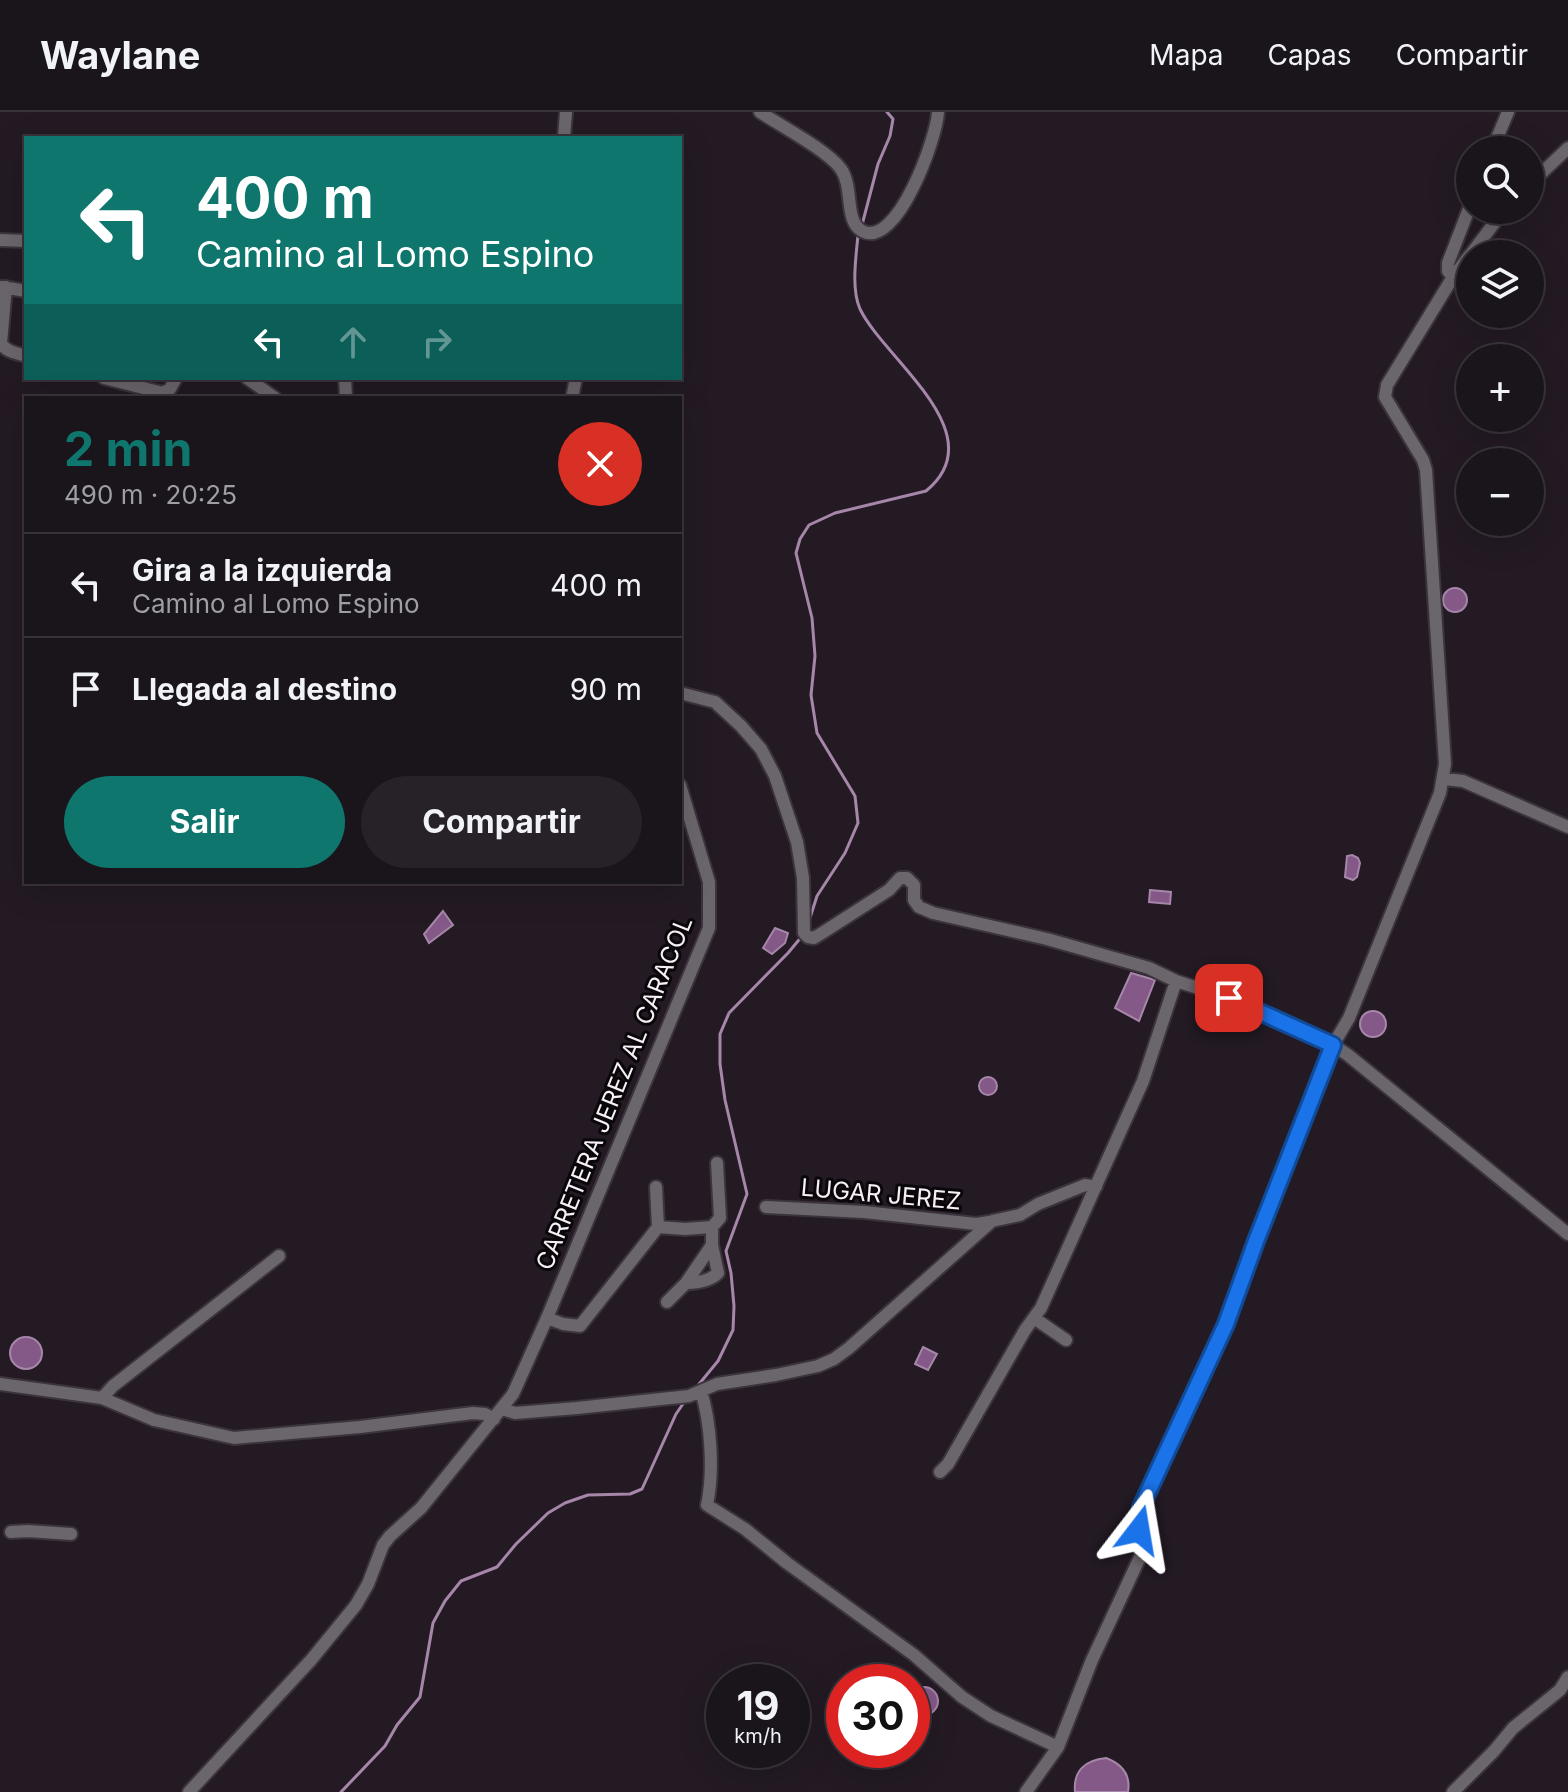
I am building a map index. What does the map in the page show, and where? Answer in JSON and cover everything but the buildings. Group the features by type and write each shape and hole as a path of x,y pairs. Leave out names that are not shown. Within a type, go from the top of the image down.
{"street":[{"path":"564,136 566,112"},
{"path":"760,112 828,156 841,169 850,192 850,212 854,223 865,233 874,234 882,231 906,203 937,123 938,112"},
{"path":"1498,136 1508,112"},
{"path":"1544,171 1568,148"},
{"path":"1453,277 1448,271 1448,263 1463,224"},
{"path":"1481,240 1493,224"},
{"path":"0,240 24,241"},
{"path":"1026,1792 1058,1747 1092,1660 1141,1555 1138,1523 1141,1507 1226,1324 1333,1045 1349,1018 1432,818 1444,779 1426,470 1384,392 1456,273"},
{"path":"24,291 3,287 1,343 4,348 24,355"},
{"path":"112,380 163,393 170,389 175,380"},
{"path":"249,380 266,395"},
{"path":"682,694 715,702 761,749 775,776 797,842 803,878 804,933 808,937 814,938 889,890 900,878 907,878 914,885 914,900 919,907 933,913 1047,939 1149,968 1176,981 1229,998 1333,1045 1568,1234"},
{"path":"1444,779 1463,781 1568,827"},
{"name":"CARRETERA JEREZ AL CARACOL","path":"189,1792 311,1660 356,1605 383,1545 421,1508 513,1394 709,928 709,882 682,792"},
{"path":"940,1472 948,1464 1025,1330 1041,1308 1143,1081 1176,981"},
{"path":"686,1283 695,1283 718,1273 712,1245 712,1227 720,1218 717,1163"},
{"path":"0,1384 102,1398 154,1420 234,1438 473,1413 515,1413 689,1396 717,1384 776,1375 818,1366 834,1359 992,1221 1020,1215 1038,1204 1085,1185 1096,1187"},
{"path":"547,1318 580,1326 658,1227 656,1187"},
{"name":"LUGAR JEREZ","path":"766,1207 864,1212 976,1224 992,1221"},
{"path":"658,1227 712,1227"},
{"path":"667,1302 686,1283 712,1245"},
{"path":"102,1398 113,1386 279,1256"},
{"path":"1034,1318 1066,1340"},
{"path":"701,1391 707,1407 711,1486 707,1505 745,1529 914,1655 962,1697 991,1716 1058,1747"},
{"path":"11,1532 71,1534"},
{"path":"1453,1792 1513,1728 1560,1690 1568,1677"}],"shaded area":[{"path":"1450,588 1460,588 1467,595 1467,605 1460,612 1450,612 1443,605 1443,595"},
{"path":"1352,855 1360,863 1357,877 1353,880 1345,877 1347,856"},
{"path":"1150,890 1171,892 1170,904 1149,902"},
{"path":"443,911 453,925 429,943 424,934"},
{"path":"775,928 788,933 785,943 772,954 763,948"},
{"path":"1131,973 1155,980 1139,1021 1115,1008"},
{"path":"1373,1011 1382,1015 1386,1024 1382,1033 1373,1037 1364,1033 1360,1024 1364,1015"},
{"path":"988,1077 997,1086 988,1095 979,1086"},
{"path":"26,1337 38,1341 42,1353 38,1365 26,1369 14,1365 10,1353 14,1341"},
{"path":"923,1347 937,1354 928,1370 915,1364"},
{"path":"930,1689 937,1696 937,1706 930,1713"},
{"path":"1106,1758 1124,1770 1128,1792 1075,1792 1076,1778 1082,1768 1092,1761"}],"waterway":[{"path":"862,225 878,164 890,136 893,119 887,112"},
{"path":"809,921 817,896 845,853 858,823 855,796 817,733 811,695 815,656 812,618 796,553 800,539 809,525 835,513 926,491 944,469 949,446 942,422 928,397 860,309 855,283 858,235"},
{"path":"695,1389 718,1361 733,1330 734,1306 726,1251 747,1194 725,1100 720,1034 729,1013 803,935"},
{"path":"341,1792 385,1746 397,1725 420,1697 433,1623 461,1581 497,1567 548,1513 565,1503 588,1495 630,1494 642,1489 685,1401"}],"route":[{"path":"1139,1530 1141,1507 1226,1324 1333,1045 1229,998"}]}
